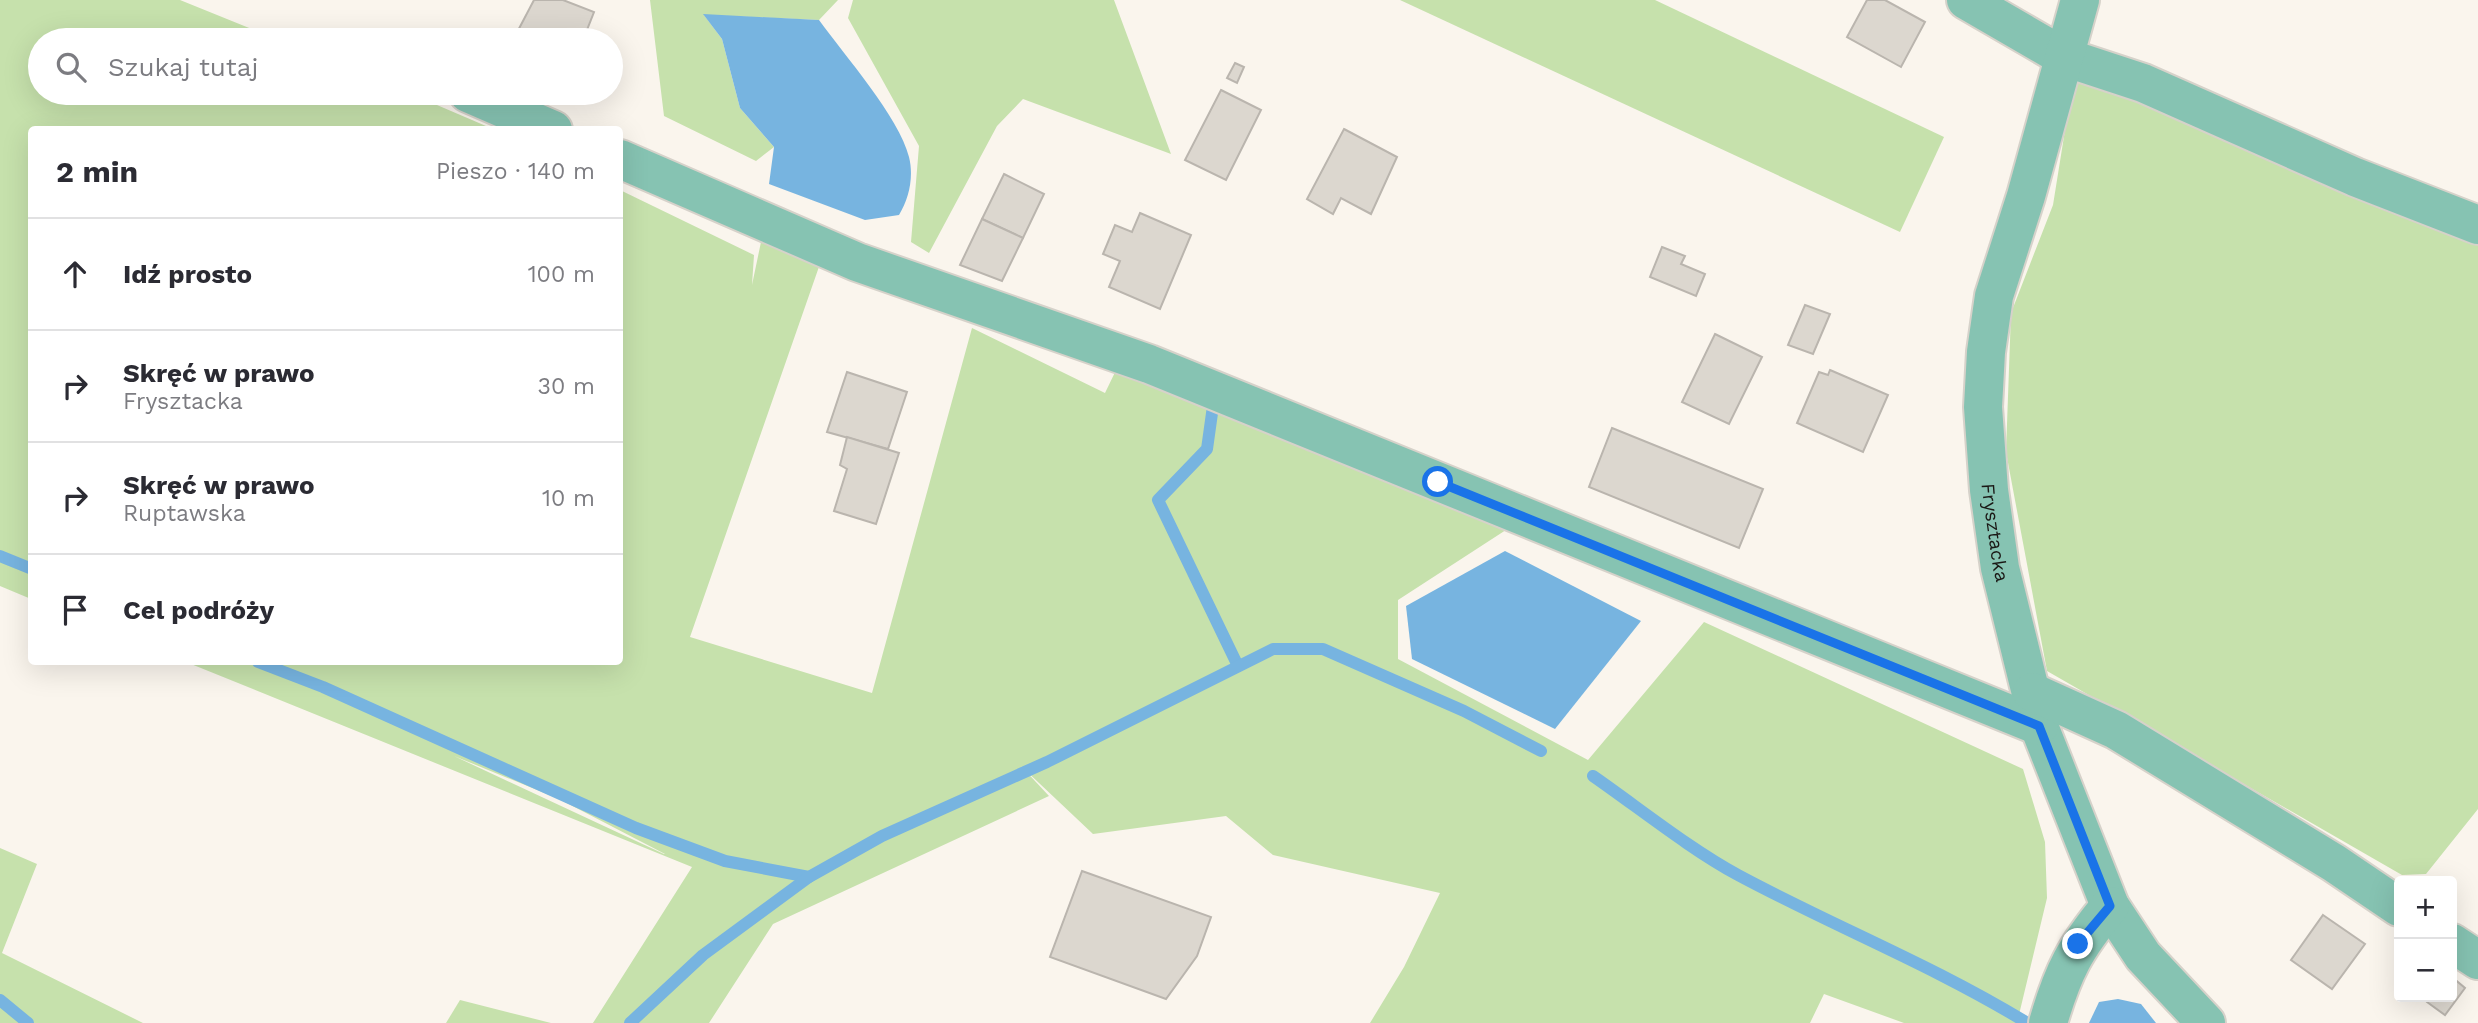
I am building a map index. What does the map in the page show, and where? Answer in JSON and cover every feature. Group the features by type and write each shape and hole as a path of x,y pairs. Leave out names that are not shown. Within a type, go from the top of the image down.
{"street":[{"path":"1966,0 2064,57 2143,83 2354,177 2478,225"},
{"name":"Frysztacka","path":"2080,0 2026,196 1994,296 1983,407 2000,568 2035,709 2110,906 2143,956 2206,1023"},
{"path":"496,105 544,126"},
{"path":"623,160 857,262 1149,364 2035,709 2116,730 2334,863 2394,904"},
{"path":"2048,1023 2059,986 2078,944 2110,906"},
{"path":"2457,946 2478,960"}],"green space":[{"path":"0,0 180,0 249,28 28,28 28,105 437,105 486,126 28,126 28,598 0,586"},
{"path":"650,0 838,0 819,20 704,15 722,39 740,108 774,147 756,161 664,116"},
{"path":"853,0 1114,0 1171,154 1023,99 997,126 929,253 911,242 919,146 848,18"},
{"path":"1400,0 1655,0 1944,137 1900,232"},
{"path":"2074,74 2478,204 2478,809 2426,874 2402,875 2047,671 2006,452 2011,313 2053,205"},
{"path":"623,191 754,255 752,285 761,242 821,261 690,637 872,693 972,328 1105,393 1119,364 1509,528 1398,600 1398,659 1588,760 1704,622 2023,769 2045,842 2047,898 2017,1023 1904,1023 1824,994 1810,1023 1370,1023 1404,967 1440,893 1273,855 1226,816 1093,834 1021,766 1049,796 773,924 709,1023 593,1023 692,867 193,665 623,665","holes":["454,756 559,799 665,854"]},
{"path":"0,848 37,864 2,953 143,1023 0,1023"},
{"path":"460,1000 551,1023 446,1023"}],"water":[{"path":"703,14 819,20 883,106 903,141 909,157 911,180 899,215 865,220 769,184 774,147 740,108 722,39"},
{"path":"1505,551 1641,621 1555,729 1412,659 1406,606"},
{"path":"2118,999 2141,1004 2156,1023 2089,1023 2099,1002"}],"building":[{"path":"534,0 563,0 594,12 588,28 519,28"},
{"path":"1867,0 1885,0 1925,22 1901,67 1847,37"},
{"path":"1235,63 1244,67 1237,83 1227,78"},
{"path":"1221,90 1261,110 1226,180 1185,160"},
{"path":"1344,129 1397,157 1371,214 1341,198 1333,214 1307,199"},
{"path":"1004,174 1044,194 1023,238 982,219"},
{"path":"1140,213 1191,235 1160,309 1109,287 1120,261 1103,254 1115,225 1132,232"},
{"path":"982,219 1023,238 1002,281 960,265"},
{"path":"1662,247 1685,256 1681,264 1705,274 1696,296 1650,277"},
{"path":"1805,305 1830,314 1813,354 1788,345"},
{"path":"1715,334 1762,357 1729,424 1682,402"},
{"path":"1830,370 1888,395 1863,452 1797,423 1819,372 1828,375"},
{"path":"847,372 907,392 888,449 827,432"},
{"path":"1612,428 1763,489 1739,548 1589,487"},
{"path":"847,437 899,453 876,524 834,511 847,469 840,465"},
{"path":"1082,871 1211,917 1197,956 1166,999 1050,957"},
{"path":"2323,915 2365,944 2332,989 2291,960"},
{"path":"2457,981 2465,988 2457,999"},
{"path":"2427,1002 2455,1002 2445,1015"}],"waterway":[{"path":"1213,406 1207,449 1158,500 1238,666"},
{"path":"0,556 28,567"},
{"path":"630,1023 703,955 809,877 882,836 1047,762 1273,649 1323,649 1464,711 1541,751"},
{"path":"266,665 323,687 636,828 725,861 809,877"},
{"path":"1593,776 1720,865 1954,982 2024,1021"},
{"path":"0,1000 28,1023"}],"route":[{"path":"1438,482 2039,726 2110,906 2078,944"}]}
